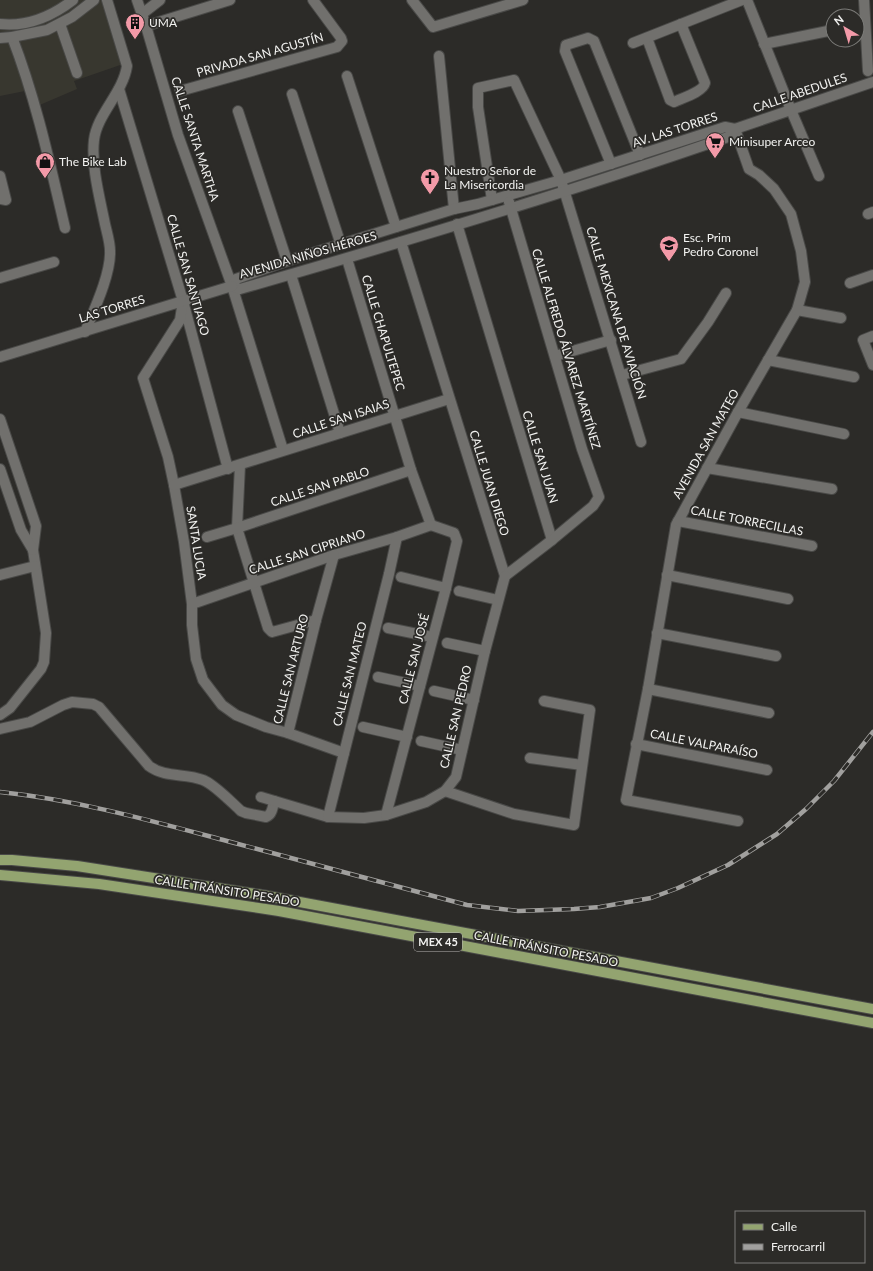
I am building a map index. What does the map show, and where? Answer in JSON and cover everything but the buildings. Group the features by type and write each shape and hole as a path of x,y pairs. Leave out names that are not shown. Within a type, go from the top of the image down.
{"main road":[{"name":"CALLE TRÁNSITO PESADO","path":"0,860 77,866 262,895 873,1009"},
{"name":"CALLE TRÁNSITO PESADO","path":"0,875 100,884 279,911 873,1023"}],"street":[{"path":"0,24 27,24 58,12 73,0"},
{"path":"0,38 47,30 72,17 94,0"},
{"path":"85,332 97,303 110,264 110,250 99,197 94,156 94,139 99,125 126,74 127,66 107,0"},
{"name":"CALLE SANTA MARTHA","path":"137,0 178,135 232,286 283,450"},
{"path":"142,14 160,0"},
{"path":"146,26 230,0"},
{"name":"PRIVADA SAN AGUSTÍN","path":"180,91 337,47 342,42 341,38 313,0"},
{"path":"412,0 433,27 523,0"},
{"path":"633,43 742,0"},
{"path":"746,0 819,176"},
{"path":"60,24 77,73"},
{"path":"647,38 670,100 674,102 701,90 705,83 681,24"},
{"path":"764,44 825,32"},
{"path":"12,37 21,60 40,123 65,228"},
{"path":"611,164 565,51 566,46 588,38 594,41 640,155"},
{"path":"865,48 868,71"},
{"path":"439,56 454,209"},
{"path":"346,76 396,227"},
{"name":"CALLE MEXICANA DE AVIACIÓN","path":"492,200 478,107 478,88 514,80 561,180 622,375 641,442"},
{"name":"CALLE ABEDULES","path":"736,129 873,82"},
{"name":"CALLE SAN SANTIAGO","path":"119,89 183,301 228,469"},
{"path":"292,94 341,245"},
{"path":"238,111 287,261"},
{"name":"AV. LAS TORRES","path":"454,209 507,196 561,180 725,127 736,129"},
{"name":"AV. LAS TORRES","path":"458,224 728,137 736,129"},
{"name":"AVENIDA SAN MATEO","path":"736,129 750,169 774,189 791,214 801,251 805,282 797,310 706,468 676,525 666,575 648,689 626,800 738,821"},
{"path":"0,176 6,200 0,199"},
{"name":"CALLE ALFREDO ÁLVAREZ MARTÍNEZ","path":"507,196 582,449 598,497 593,506 552,540"},
{"name":"AVENIDA NIÑOS HÉROES","path":"454,209 287,261 236,279 232,286 240,290 347,259 458,224"},
{"path":"422,219 427,234"},
{"name":"CALLE SAN JUAN","path":"458,224 552,540"},
{"path":"367,237 371,251"},
{"name":"CALLE JUAN DIEGO","path":"401,242 505,576"},
{"name":"CALLE CHAPULTEPEC","path":"347,259 411,470 431,525"},
{"path":"0,278 5,274 54,262"},
{"path":"291,275 340,432"},
{"path":"850,283 873,275"},
{"name":"LAS TORRES","path":"0,357 232,286"},
{"path":"622,375 681,359 708,322 726,293"},
{"name":"SANTA LUCIA","path":"183,301 180,320 143,378 168,457 184,542 192,604"},
{"path":"797,310 841,318"},
{"path":"873,336 863,340 873,365"},
{"path":"555,356 611,340"},
{"path":"768,360 854,377"},
{"name":"CALLE SAN ISAIAS","path":"174,486 283,450 449,399"},
{"path":"738,412 844,434"},
{"path":"0,419 36,526 33,550 46,633 44,662 41,669 10,708 0,715"},
{"path":"240,465 237,528 268,628 272,632 316,620"},
{"path":"706,468 832,489"},
{"path":"0,469 21,530 33,550"},
{"name":"CALLE SAN PABLO","path":"207,537 411,470"},
{"name":"CALLE TORRECILLAS","path":"678,521 812,546"},
{"name":"CALLE SAN CIPRIANO","path":"192,604 334,555 397,537 431,525"},
{"name":"CALLE SAN JOSÉ","path":"386,815 446,588 456,541 454,533 431,525"},
{"name":"CALLE SAN MATEO","path":"328,817 397,537"},
{"path":"505,576 552,540"},
{"name":"CALLE SAN ARTURO","path":"334,555 288,733 344,753"},
{"path":"0,575 35,566"},
{"path":"666,575 788,599"},
{"name":"CALLE SAN PEDRO","path":"261,797 328,817 364,818 386,815 426,802 445,791 456,777 485,651 505,576"},
{"path":"401,577 446,588"},
{"path":"459,590 498,600"},
{"path":"192,604 192,626 196,659 203,680 213,694 222,705 236,715 266,727 288,733"},
{"path":"388,628 432,637"},
{"path":"657,633 776,656"},
{"path":"447,643 485,651"},
{"path":"378,677 420,686"},
{"path":"648,689 769,713"},
{"path":"434,691 474,700"},
{"path":"445,791 514,814 574,825 590,710 544,701"},
{"path":"1,726 30,722 72,702 93,704 99,707 154,770 204,780 241,811 246,813 266,817 269,816 271,814 274,801"},
{"path":"363,727 407,737"},
{"path":"421,741 462,750"},
{"name":"CALLE VALPARAÍSO","path":"636,744 767,770"},
{"path":"530,758 582,765"}],"shaded area":[{"path":"0,0 107,0 126,63 74,81 77,89 35,107 30,90 0,96"}],"railway":[{"path":"0,792 58,800 115,812 467,905 518,911 574,909 600,907 651,898 678,888 728,865 777,834 806,809 834,781 873,732"}],"place":[{"name":"UMA","path":"135,40"},
{"name":"Minisuper Arceo","path":"715,159"},
{"name":"The Bike Lab","path":"45,179"},
{"name":"Nuestro Señor de La Misericordia","path":"430,195"},
{"name":"Esc. Prim Pedro Coronel","path":"669,262"}]}
